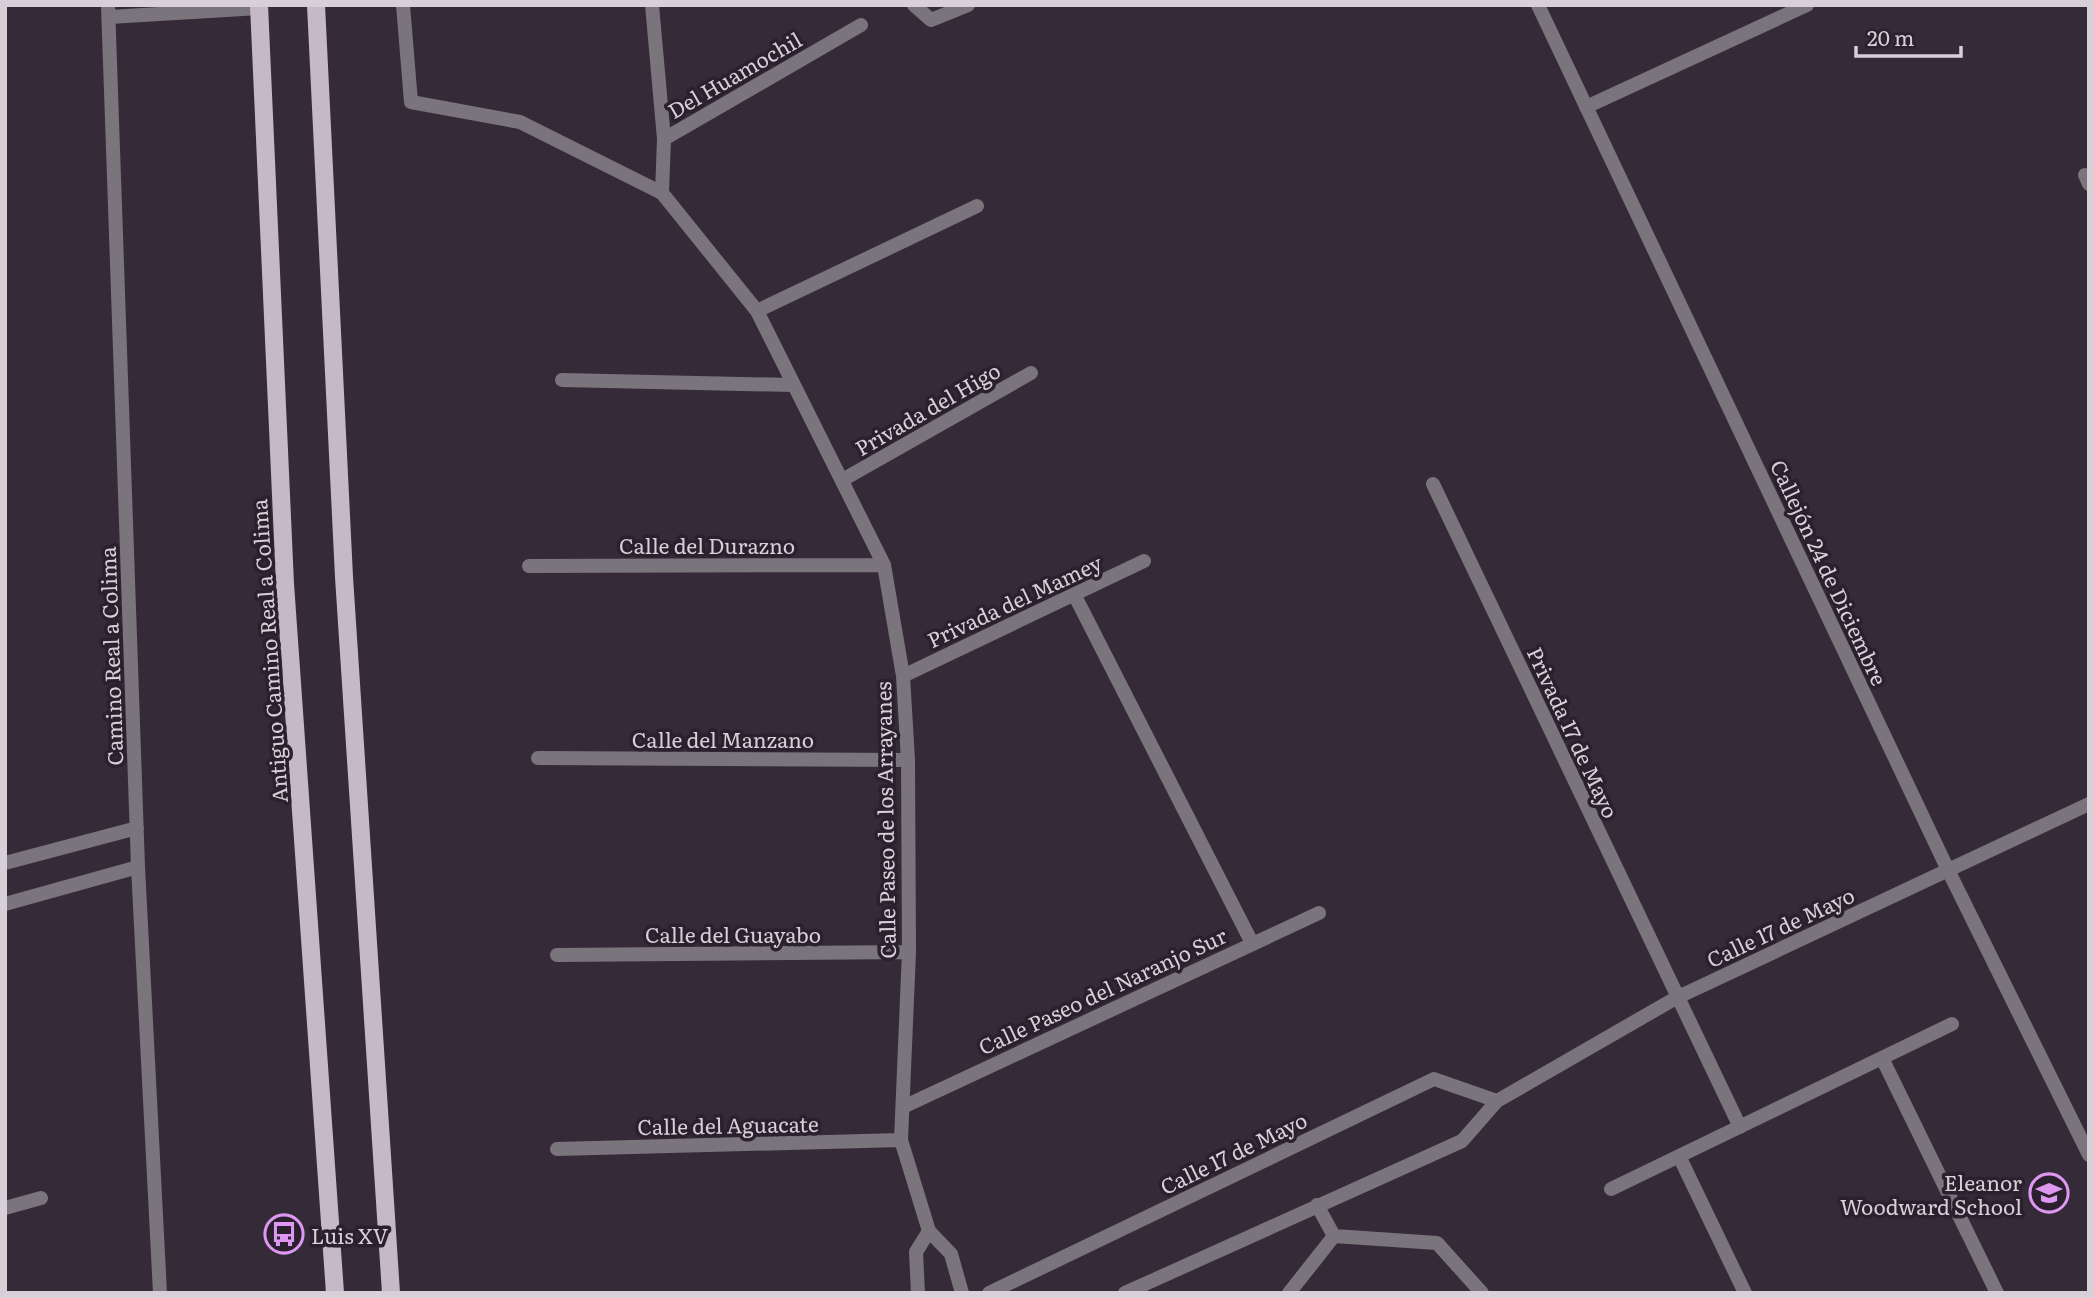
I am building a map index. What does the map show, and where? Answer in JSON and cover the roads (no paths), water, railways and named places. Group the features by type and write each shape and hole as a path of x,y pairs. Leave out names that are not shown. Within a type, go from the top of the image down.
{"main road":[{"path":"316,5 344,577 391,1293"},
{"name":"Antiguo Camino Real a Colima","path":"259,6 285,584 335,1293"}],"street":[{"path":"403,5 411,102 520,122 662,193 664,139 652,5"},
{"path":"914,5 931,20 968,5"},
{"name":"Callejón 24 de Diciembre","path":"1538,5 1948,870 2089,1155"},
{"path":"1586,107 1807,5"},
{"name":"Camino Real a Colima","path":"160,1293 138,867 108,11 259,6"},
{"name":"Del Huamochil","path":"664,139 861,25"},
{"name":"Calle Paseo de los Arrayanes","path":"662,193 757,311 792,385 844,479 884,565 903,676 908,760 909,953 901,1140 929,1231 951,1254 962,1293"},
{"path":"757,311 977,206"},
{"name":"Privada del Higo","path":"844,479 1031,373"},
{"path":"562,380 792,385"},
{"name":"Privada 17 de Mayo","path":"1433,484 1676,998 1740,1127"},
{"name":"Privada del Mamey","path":"903,676 1144,561"},
{"name":"Calle del Durazno","path":"529,566 884,565"},
{"path":"1075,596 1252,943"},
{"name":"Calle del Manzano","path":"538,758 908,760"},
{"name":"Calle 17 de Mayo","path":"1125,1293 1462,1141 1497,1101 1676,998 2089,804"},
{"path":"5,863 137,828"},
{"path":"5,904 138,867"},
{"name":"Calle Paseo del Naranjo Sur","path":"903,1107 1319,913"},
{"name":"Calle del Guayabo","path":"557,955 909,953"},
{"path":"1611,1189 1952,1024"},
{"path":"1882,1058 1997,1293"},
{"name":"Calle 17 de Mayo","path":"989,1293 1434,1079 1497,1101"},
{"name":"Calle del Aguacate","path":"556,1149 901,1140"},
{"path":"1679,1156 1745,1293"},
{"path":"5,1208 41,1198"},
{"path":"1317,1205 1334,1236"},
{"path":"918,1293 916,1252 929,1231"},
{"path":"1289,1293 1334,1236"},
{"path":"1334,1236 1437,1243 1482,1293"}],"place":[{"name":"Eleanor Woodward School","path":"2049,1193"},
{"name":"Luis XV","path":"284,1234"}]}
